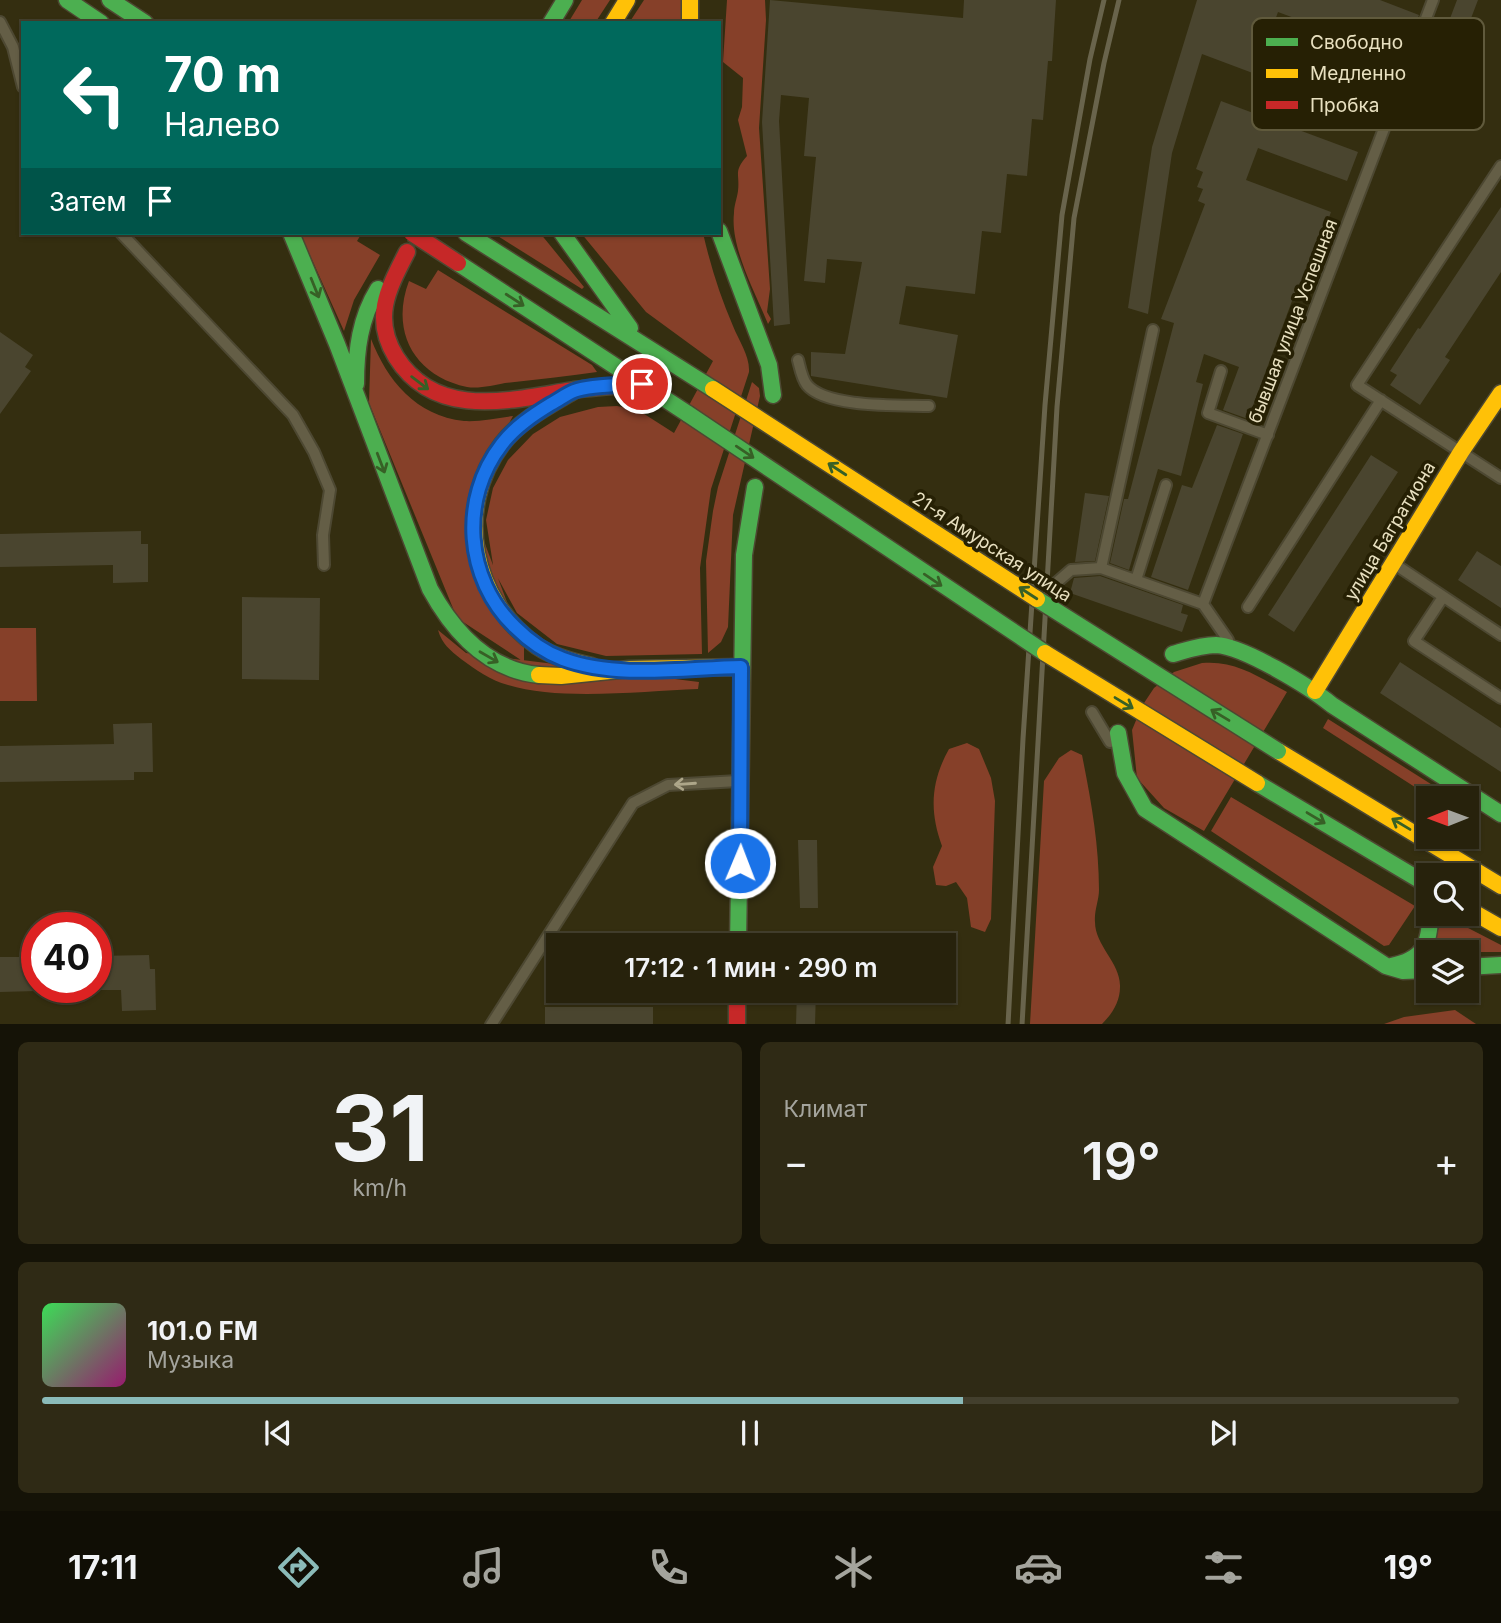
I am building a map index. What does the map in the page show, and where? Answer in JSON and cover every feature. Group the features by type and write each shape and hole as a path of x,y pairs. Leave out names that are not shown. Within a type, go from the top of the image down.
{"main road":[{"path":"67,0 98,21"},
{"path":"110,0 142,21"},
{"path":"552,21 565,0"},
{"path":"614,21 627,0"},
{"path":"690,0 690,21"},
{"path":"292,235 337,344 430,589 440,609 463,638 492,660 507,667 540,675 570,676 614,670 741,667"},
{"path":"415,235 1110,695 1416,878"},
{"name":"21-я Амурская улица","path":"469,235 639,341 1138,665 1501,886"},
{"path":"563,235 639,341"},
{"path":"720,235 769,365 773,395"},
{"path":"407,252 384,302 383,327 395,355 421,386 444,397 471,402 493,402 642,384"},
{"path":"356,399 356,370 363,323 372,297 383,282 396,272"},
{"path":"575,390 523,423 503,443 490,462 474,507 475,552 481,576 492,601 506,619 530,641 563,659 614,670"},
{"name":"улица Багратиона","path":"1315,691 1461,452 1501,393"},
{"path":"738,933 744,555 755,487"},
{"path":"1173,654 1196,647 1216,645 1234,648 1315,691 1332,705 1501,814"},
{"path":"1118,733 1120,759 1127,782 1145,809 1386,966 1403,971 1416,970"},
{"path":"1402,870 1416,887"},
{"path":"1479,915 1501,928"},
{"path":"1386,966 1406,965 1420,954 1430,934 1430,926"},
{"path":"1479,966 1501,965"},
{"path":"737,1003 737,1024"}],"lane":[{"name":"бывшая улица Успешная","path":"1426,18 1433,0"},
{"path":"0,22 13,47 21,79"},
{"name":"бывшая улица Успешная","path":"1203,604 1384,130"},
{"path":"1501,166 1357,385 1501,478"},
{"path":"123,235 293,415 304,432 330,490 323,535 324,565"},
{"path":"1101,568 1153,330"},
{"path":"798,360 807,386 819,394 852,403 929,406"},
{"path":"1221,371 1208,413 1268,435"},
{"path":"1248,607 1381,400"},
{"path":"1136,580 1166,485"},
{"path":"1394,563 1501,635"},
{"path":"1056,583 1071,570 1101,568 1203,604 1234,648"},
{"path":"1443,597 1414,641 1501,698"},
{"path":"1092,712 1120,759"},
{"path":"491,1024 633,803 668,785 741,781"}],"shaded area":[{"path":"582,0 610,0 596,21 569,21"},
{"path":"644,0 682,0 682,21 630,21"},
{"path":"727,0 765,0 759,128 770,289 767,312 771,319 768,324 740,255 734,226 739,169 747,156 738,120 742,107 743,78 723,62"},
{"path":"301,235 361,235 357,241 380,255 354,300 344,331"},
{"path":"496,235 542,235 584,287 582,289"},
{"path":"583,235 704,235 728,315 748,360 749,372 711,489 700,568 702,654 606,656 557,644 517,613 494,571 486,520 493,488 508,460 533,434 560,417 598,407 617,406 638,410 674,433 713,361 646,312"},
{"path":"438,270 592,365 597,372 476,388 449,381 433,373 420,362 411,349 405,334 403,317 409,281 426,289"},
{"path":"371,339 395,382 405,394 431,412 464,421 513,416 468,499 524,647 524,662 457,618 369,403"},
{"path":"752,382 759,388 760,396 733,515 728,627 721,642 708,653 706,561 713,511 718,487"},
{"path":"0,628 36,628 37,701 0,701"},
{"path":"438,630 466,653 699,682 698,689 602,694 529,690 501,683 478,671 450,650"},
{"path":"1202,663 1236,667 1287,692 1204,831 1164,808 1137,778 1132,730 1142,706 1154,688 1174,672"},
{"path":"1328,719 1434,786 1416,788 1323,728"},
{"path":"967,743 979,749 991,778 995,801 991,919 985,932 971,927 967,898 956,882 946,886 936,885 933,867 942,846 934,808 938,773 949,749"},
{"path":"1071,750 1082,755 1094,822 1099,890 1096,931 1117,970 1120,992 1115,1007 1102,1024 1030,1024 1044,781 1059,758"},
{"path":"1231,797 1415,906 1389,945 1384,946 1211,831"},
{"path":"1439,926 1464,926 1501,945 1501,952 1479,952 1479,940 1436,940"},
{"path":"1455,1010 1476,1024 1384,1024 1404,1017"}],"building":[{"path":"770,0 963,18 964,0 1056,0 1052,61 1048,61 1043,120 1032,119 1027,176 1007,174 1001,233 982,231 975,294 906,286 899,324 958,335 947,398 811,376 811,352 845,354 862,262 827,259 825,283 804,281 816,157 804,156 809,98 781,95 779,121 790,324 774,326 762,122"},
{"path":"1197,0 1380,0 1419,15 1418,18 1294,18 1278,12 1276,18 1252,18 1252,73 1202,54 1172,153 1148,314 1128,308 1152,147"},
{"path":"1457,0 1478,0 1471,18 1450,18"},
{"path":"1221,101 1252,113 1252,130 1299,130 1358,152 1347,181 1258,148 1246,180 1331,212 1295,302 1292,301 1248,419 1223,410 1239,367 1204,354 1196,382 1203,384 1181,476 1158,469 1129,570 1110,563 1124,499 1128,499 1174,323 1161,319 1205,204 1198,201 1203,189 1197,187 1203,172 1196,169"},
{"path":"1501,207 1501,272 1445,357 1450,360 1420,405 1390,385 1397,375 1390,371"},
{"path":"0,332 33,355 25,367 31,371 0,414"},
{"path":"1217,425 1243,434 1188,590 1151,577 1182,485 1192,488"},
{"path":"1371,455 1398,472 1294,632 1268,615"},
{"path":"1085,493 1109,496 1095,561 1075,562"},
{"path":"141,531 141,544 148,544 148,582 113,583 113,565 0,567 0,534"},
{"path":"1477,551 1501,566 1501,608 1458,580"},
{"path":"1100,576 1183,605 1181,613 1188,615 1182,632 1070,593 1074,578"},
{"path":"242,597 320,598 319,680 242,679"},
{"path":"1400,662 1501,728 1501,772 1380,693"},
{"path":"152,723 153,772 134,772 134,780 0,782 0,746 114,744 113,724"},
{"path":"798,840 817,840 818,908 800,908"},
{"path":"149,955 150,969 155,969 156,1010 122,1011 121,990 112,990 112,956"},
{"path":"0,957 21,957 21,991 0,992"},
{"path":"797,1003 816,1003 815,1024 796,1024"},
{"path":"545,1007 653,1007 653,1024 545,1024"}],"railway":[{"path":"1008,1024 1045,405 1062,215 1090,59 1104,0"},
{"path":"1022,1024 1057,407 1074,218 1119,0"}],"traffic: fast":[{"path":"67,0 98,21"},
{"path":"110,0 142,21"},
{"path":"552,21 565,0"},
{"path":"292,235 337,344 430,589 439,605 474,646 504,665 539,675"},
{"path":"469,235 713,389"},
{"path":"563,235 630,328"},
{"path":"720,235 769,365 773,395"},
{"path":"458,263 688,414"},
{"path":"356,384 360,335 367,311 378,289"},
{"path":"688,414 1045,653"},
{"path":"738,933 744,555 755,487"},
{"path":"1037,599 1278,751"},
{"path":"1173,654 1216,645 1259,660 1308,688 1501,814"},
{"path":"1118,733 1125,773 1145,809 1386,966 1403,971 1416,970"},
{"path":"1257,783 1416,878"},
{"path":"1391,966 1411,960 1417,955 1426,942 1429,926"},
{"path":"1479,966 1501,965"}],"traffic: slow":[{"path":"614,21 627,0"},
{"path":"690,0 690,21"},
{"path":"713,389 1037,599"},
{"path":"575,390 526,420 502,444 487,469 478,497 474,524 484,579 497,604 515,627 537,646 550,653 592,666"},
{"path":"1315,691 1461,452 1501,393"},
{"path":"1045,653 1257,783"},
{"path":"539,675 561,676 629,669 742,667"},
{"path":"1278,751 1501,886"},
{"path":"1479,915 1501,928"}],"traffic: jam":[{"path":"415,235 458,263"},
{"path":"407,252 385,304 385,329 396,357 412,377 431,390 451,398 497,401 586,388 642,384"},
{"path":"737,1003 737,1024"}],"route":[{"path":"642,384 575,390 523,423 503,443 480,484 474,507 472,528 475,552 481,576 492,601 506,619 539,648 563,659 614,670 741,667 740,863"}]}
